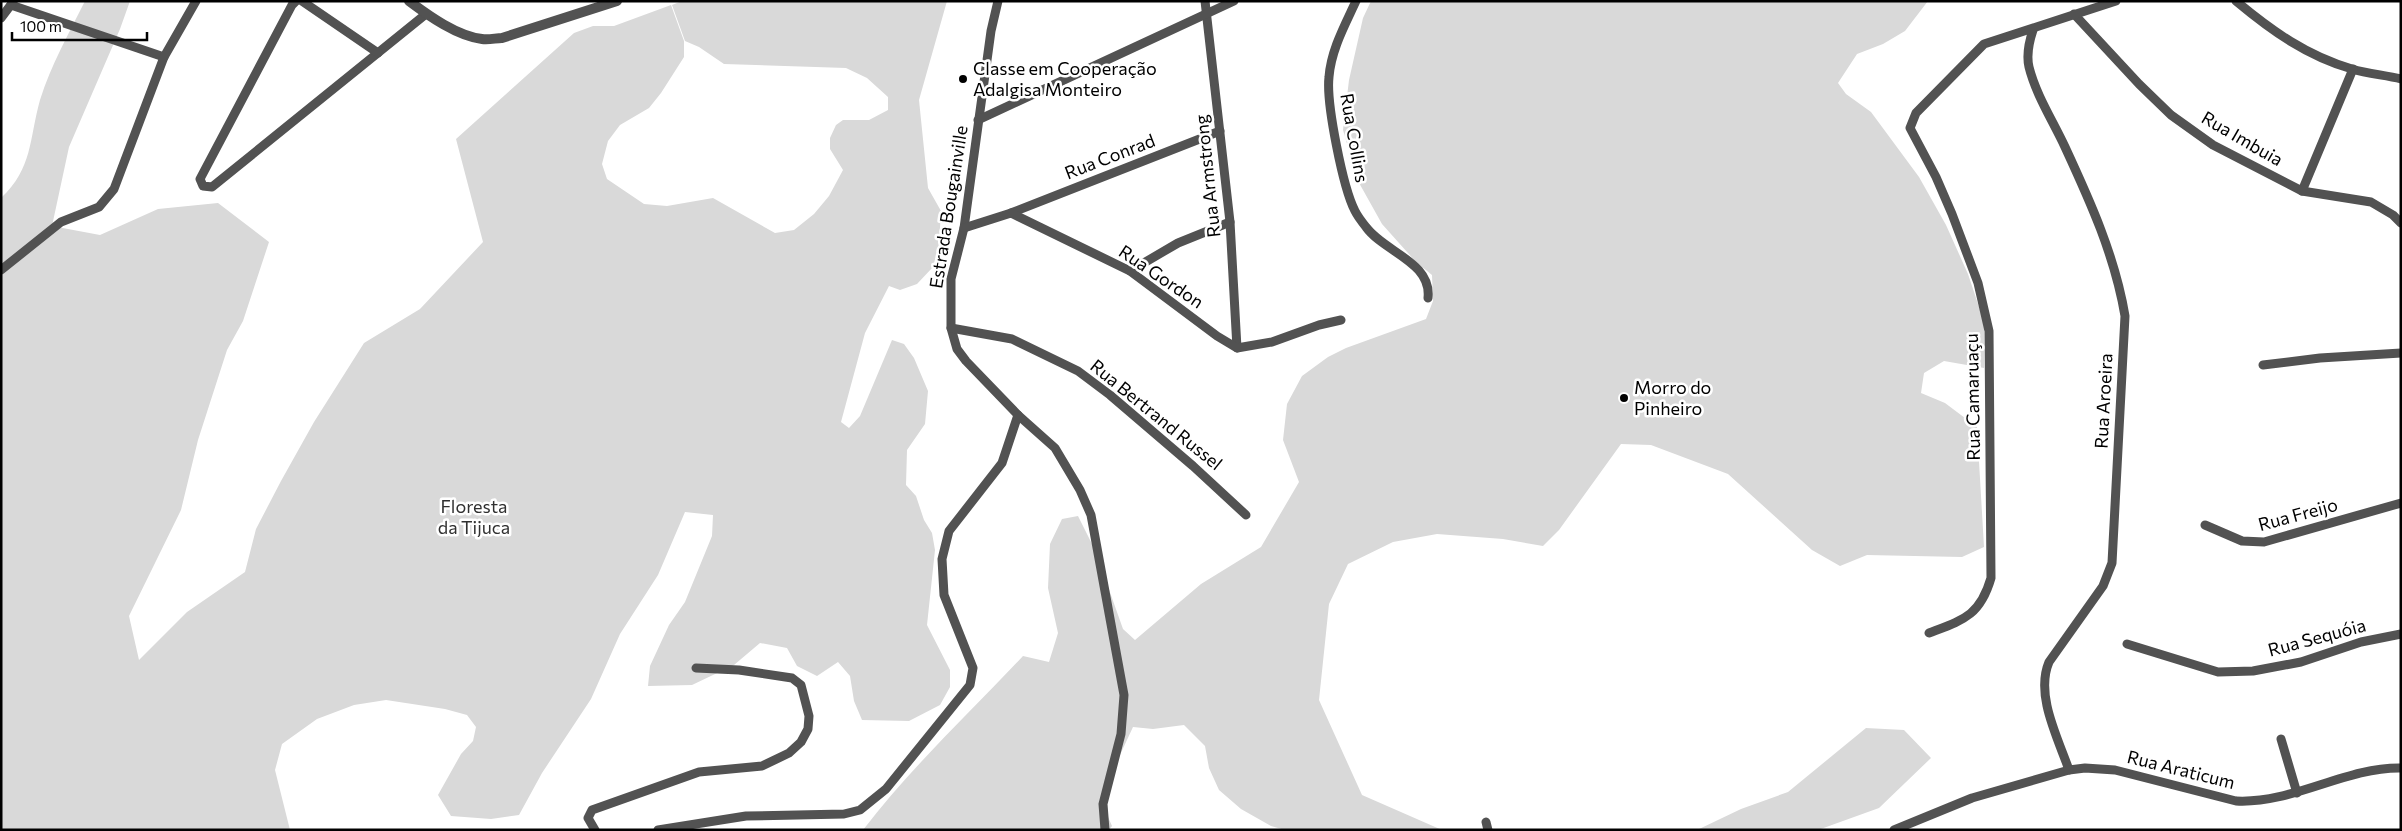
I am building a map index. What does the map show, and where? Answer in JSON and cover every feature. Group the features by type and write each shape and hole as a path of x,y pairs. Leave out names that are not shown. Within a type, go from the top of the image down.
{"street":[{"path":"1,270 61,222 100,207 114,189 164,57 196,1"},
{"path":"296,1 292,5 200,179 203,186 212,187 426,14"},
{"path":"302,1 378,53"},
{"path":"409,1 426,14 470,36 492,38 502,38 617,1"},
{"name":"Estrada Bougainville","path":"998,1 991,31 964,228 951,278 951,328 957,349 966,361 1018,415 1055,448 1062,458 1090,515 1098,549 1124,695 1121,734 1103,804 1105,830"},
{"name":"Rua Armstrong","path":"1205,1 1230,222 1237,348"},
{"path":"978,120 1234,1"},
{"name":"Rua Collins","path":"1356,1 1339,39 1329,76 1328,93 1347,192 1355,212 1379,242 1408,260 1425,277 1429,290 1428,298"},
{"path":"2033,30 2074,14 2116,1"},
{"path":"2236,1 2266,26 2291,43 2317,57 2353,70 2401,79"},
{"path":"1,18 12,3 164,57"},
{"name":"Rua Imbuia","path":"2074,14 2139,84 2172,115 2213,145 2302,190 2371,202 2393,215 2401,223"},
{"name":"Rua Camaruaçu","path":"1929,633 1965,619 1987,593 1991,578 1989,330 1978,283 1952,214 1936,177 1910,128 1916,113 1984,44 2033,30"},
{"name":"Rua Aroeira","path":"2033,30 2027,51 2029,67 2109,251 2120,287 2124,316 2112,563 2103,586 2049,662 2045,671 2048,705 2069,770"},
{"path":"2302,190 2353,70"},
{"name":"Rua Conrad","path":"1011,212 1220,131"},
{"path":"964,228 1011,212"},
{"name":"Rua Gordon","path":"1011,212 1130,271 1217,336 1237,348"},
{"path":"1130,271 1178,242 1230,222"},
{"path":"1237,348 1272,342 1319,325 1341,320"},
{"name":"Rua Bertrand Russel","path":"951,328 1012,339 1078,372 1178,453 1246,515"},
{"path":"2262,366 2320,358 2401,353"},
{"path":"658,830 746,816 844,814 860,810 886,789 970,686 973,668 944,595 942,559 949,531 1002,463 1018,415"},
{"name":"Rua Freijo","path":"2206,525 2236,539 2254,543 2264,542 2401,503"},
{"name":"Rua Sequóia","path":"2126,644 2218,672 2253,671 2301,662 2361,642 2401,634"},
{"path":"595,830 588,818 592,810 699,772 762,766 789,753 801,742 808,729 809,716 801,685 792,678 739,670 696,668"},
{"path":"2281,739 2297,793"},
{"name":"Rua Araticum","path":"1894,830 1972,798 2069,770 2086,768 2115,770 2236,801 2248,802 2297,793 2372,772 2401,768"}],"green space":[{"name":"Floresta da Tijuca","path":"85,1 130,1 120,29 69,147 52,226 100,235 158,209 218,203 269,242 243,321 227,350 198,440 181,510 129,616 139,660 187,612 245,572 256,529 314,422 364,343 420,309 483,242 456,139 574,33 593,26 614,26 671,5 684,41 684,57 649,108 620,125 608,141 602,164 607,179 644,204 667,206 713,198 775,233 794,230 814,214 829,196 843,170 830,149 830,138 836,125 843,120 869,120 888,110 888,97 867,78 846,68 724,64 699,47 685,41 672,5 682,1 947,1 919,100 928,188 941,211 939,244 933,267 917,284 900,290 889,286 865,333 841,422 849,428 860,416 892,340 904,344 914,358 928,391 925,424 907,450 906,485 916,496 924,520 932,533 935,550 927,625 950,670 950,687 940,705 909,721 862,720 854,701 850,676 838,662 817,676 797,666 787,648 760,643 734,665 692,685 648,686 650,666 669,625 685,602 712,536 713,515 685,512 658,575 620,634 591,699 542,773 519,815 491,819 451,816 438,795 461,754 473,741 476,727 467,715 445,709 386,700 354,705 317,719 282,744 275,770 290,830 1,830 1,198 19,176 25,164 44,87"},
{"path":"1371,1 1928,1 1905,31 1883,44 1857,54 1838,83 1846,94 1871,112 1919,177 1946,225 1968,274 1984,322 1984,368 1944,361 1924,373 1921,393 1945,403 1977,427 1984,547 1962,557 1867,555 1840,566 1812,550 1728,474 1651,445 1621,444 1559,530 1543,546 1503,539 1437,534 1393,542 1348,564 1329,604 1319,700 1362,795 1442,830 1285,830 1271,826 1241,809 1219,790 1209,768 1205,746 1184,725 1153,729 1133,727 1113,770 1104,808 1112,826 1109,830 863,830 920,763 1023,656 1049,662 1058,633 1048,588 1050,544 1062,519 1078,516 1095,550 1123,629 1135,640 1201,584 1261,547 1299,482 1283,440 1287,404 1302,376 1328,357 1346,348 1426,319 1433,301 1432,275 1416,262 1382,224 1358,181 1343,130 1349,80 1363,18"},
{"path":"1866,728 1904,730 1931,758 1879,808 1818,830 1697,830 1741,809 1788,792"}],"place":[{"name":"Classe em Cooperação Adalgisa Monteiro","path":"963,79"},
{"name":"Morro do Pinheiro","path":"1624,398"}]}
